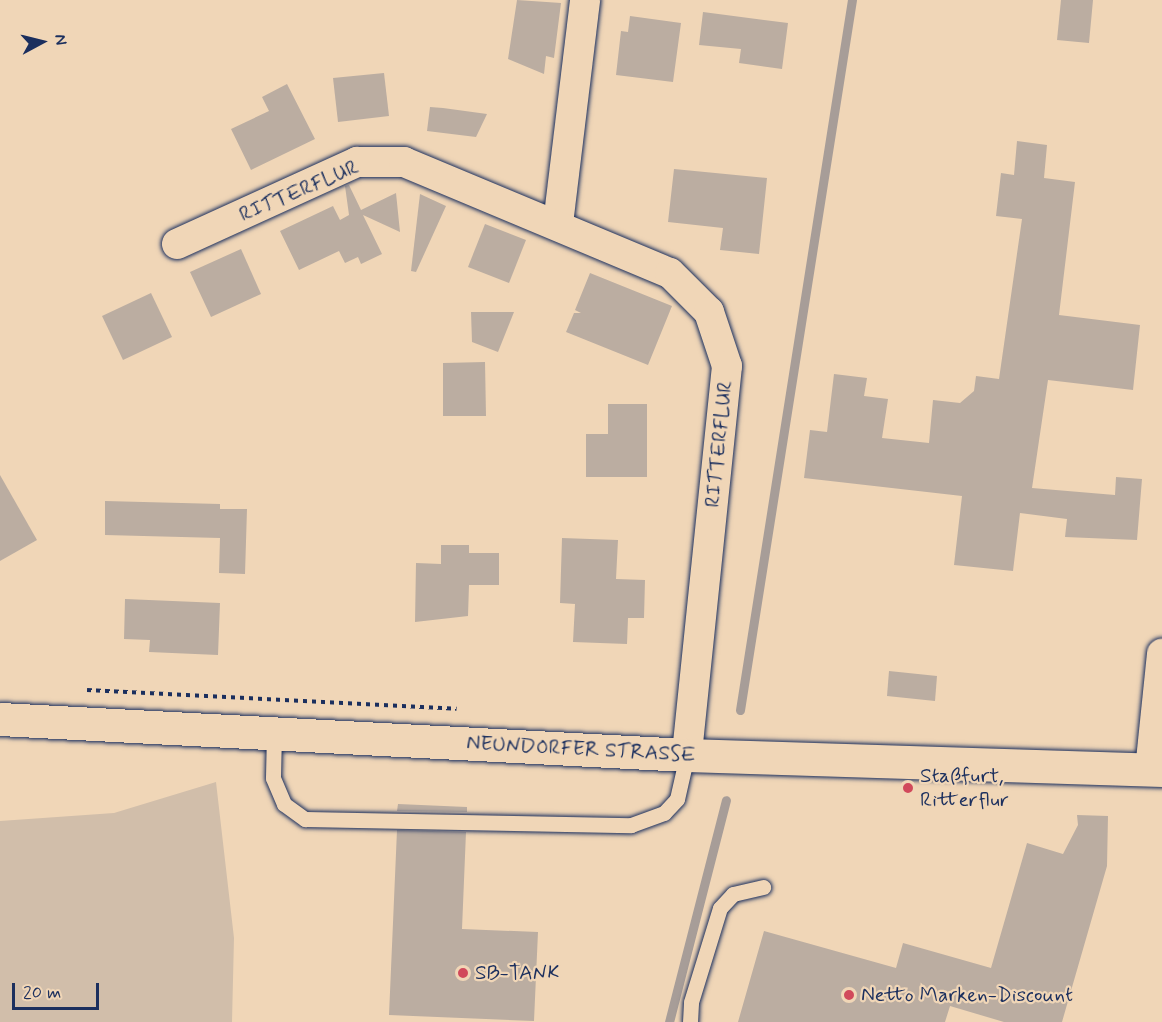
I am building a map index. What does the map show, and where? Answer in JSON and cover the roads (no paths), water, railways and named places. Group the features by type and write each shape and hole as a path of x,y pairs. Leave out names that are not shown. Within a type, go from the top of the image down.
{"main road":[{"name":"NEUNDORFER STRASSE","path":"0,719 687,755 1156,770"}],"street":[{"path":"558,224 585,0"},
{"name":"RITTERFLUR","path":"177,244 357,162 404,162 558,224 670,273 709,312 727,366 687,755"},
{"path":"1156,770 1162,654"}],"lane":[{"path":"274,733 273,778 284,804 305,819 631,825 664,813 677,799 687,755"},
{"path":"690,1022 691,1002 720,908 733,894 763,887"}],"waterway":[{"path":"740,710 852,0"},
{"path":"669,1022 726,800"}],"place":[{"name":"Staßfurt, Ritterflur","path":"908,788"},
{"name":"SB-TANK","path":"463,973"},
{"name":"Netto Marken-Discount","path":"849,995"}]}
